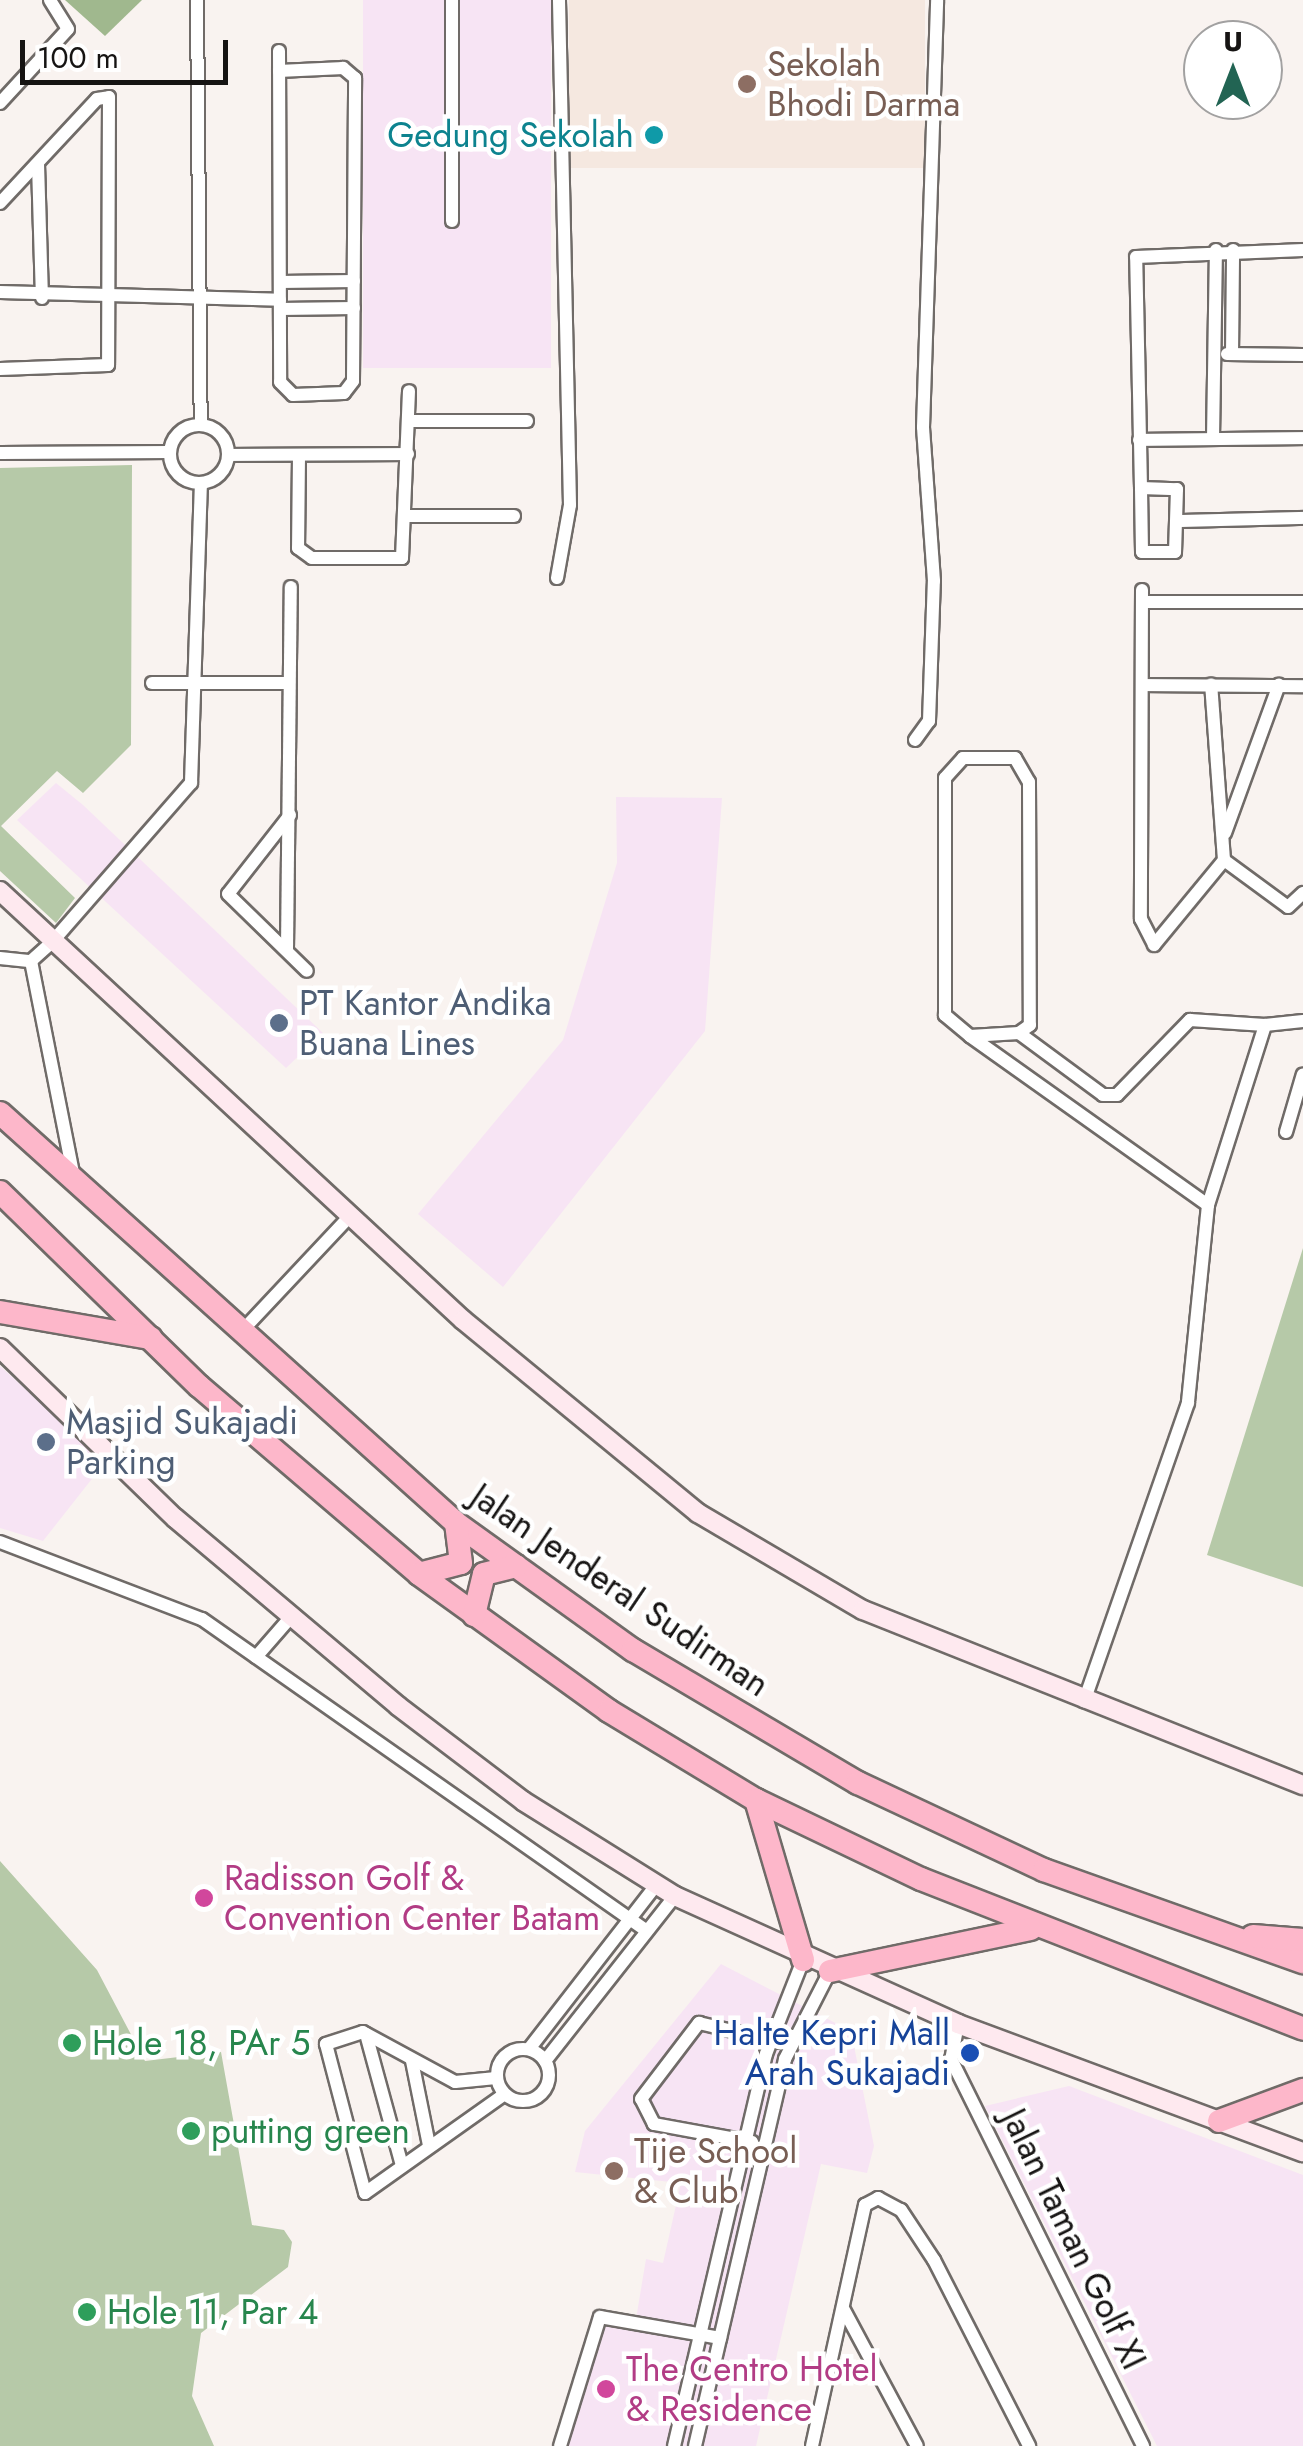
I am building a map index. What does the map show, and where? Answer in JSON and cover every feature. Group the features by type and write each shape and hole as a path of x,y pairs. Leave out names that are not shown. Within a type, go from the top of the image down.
{"highway":[{"name":"Jalan Jenderal Sudirman","path":"0,1113 456,1523 648,1660 858,1783 1044,1870 1303,1962"},
{"path":"0,1192 152,1338 419,1574 474,1616 756,1800 1031,1929 1303,2029"},
{"path":"0,1312 152,1338"},
{"path":"419,1574 461,1563 456,1523"},
{"path":"474,1616 484,1574 516,1566"},
{"path":"756,1800 803,1960"},
{"path":"830,1971 1031,1929"},
{"path":"1229,1934 1303,1940"},
{"path":"1219,2121 1303,2090"}],"street":[{"path":"0,102 68,28 50,0"},
{"path":"197,0 196,300 201,425"},
{"path":"452,0 452,222"},
{"path":"557,578 570,505 560,0"},
{"path":"915,740 929,721 934,582 923,427 937,0"},
{"path":"279,51 279,71 280,282 280,382 293,394 351,388 352,70 279,71"},
{"path":"0,204 97,99 110,98 112,300 105,368 0,369"},
{"path":"38,164 42,298"},
{"path":"1212,438 1216,250"},
{"path":"1232,354 1233,250"},
{"path":"1141,488 1177,488 1176,552 1142,552 1132,266 1144,252 1303,250"},
{"path":"280,282 354,281"},
{"path":"0,292 42,298 354,308"},
{"path":"1215,354 1303,355"},
{"path":"300,456 294,532 304,555 402,558 409,516 409,391"},
{"path":"410,421 527,421"},
{"path":"201,425 224,438 228,456 219,474 201,482 175,471 170,452 184,429 201,425"},
{"path":"1139,440 1303,438"},
{"path":"0,453 170,452"},
{"path":"228,456 408,454"},
{"path":"0,958 30,961 54,941 191,784 199,683 201,482"},
{"path":"409,516 514,516"},
{"path":"1177,521 1303,518"},
{"path":"287,949 291,587"},
{"path":"1211,684 1224,860 1162,943 1146,941 1142,596 1303,602"},
{"path":"152,684 288,684"},
{"path":"1142,685 1303,686"},
{"path":"1224,836 1280,686"},
{"path":"970,1036 1019,1033 1030,1024 1029,782 1015,758 964,758 944,778 944,1015 970,1036 1208,1205"},
{"path":"290,815 228,894 306,971"},
{"path":"1224,860 1288,908 1303,893"},
{"path":"0,891 530,1380 748,1546 864,1610 1084,1701 1303,1785"},
{"path":"30,961 75,1182"},
{"path":"1019,1033 1103,1095 1117,1095 1190,1020 1264,1025 1303,1021"},
{"path":"1084,1701 1188,1403 1208,1205 1264,1025"},
{"path":"1286,1132 1303,1074"},
{"path":"241,1332 350,1216"},
{"path":"0,1348 290,1618 523,1801 674,1896 803,1960 958,2024 1303,2152"},
{"path":"0,1542 42,1553 181,1607 647,1932"},
{"path":"256,1657 290,1618"},
{"path":"496,2078 505,2055 529,2049 657,1884"},
{"path":"496,2078 505,2094 528,2101 542,2092 545,2061 674,1896"},
{"path":"674,2446 772,2038 803,1960"},
{"path":"696,2446 789,2048 830,1971"},
{"path":"764,2145 654,2124 642,2099 700,2023 772,2038 789,2048"},
{"name":"Jalan Taman Golf XI","path":"958,2024 951,2059 1142,2446"},
{"path":"496,2078 455,2082 366,2034 326,2044 365,2193 505,2094"},
{"path":"366,2034 402,2166"},
{"path":"529,2049 545,2061"},
{"path":"412,2061 429,2145"},
{"path":"812,2446 866,2205 888,2200 934,2260 1029,2446"},
{"path":"844,2310 918,2446"},
{"path":"560,2446 600,2317 720,2338"}],"shaded area":[{"path":"363,0 551,0 551,368 363,368"},
{"name":"Sekolah Bhodi Darma","path":"569,0 925,0 925,168 569,168"},
{"path":"56,783 323,1033 286,1068 17,820"},
{"path":"616,797 722,798 705,1031 503,1287 418,1214 563,1040 617,863"},
{"path":"0,1366 106,1461 43,1541 0,1528"},
{"path":"721,1964 851,2031 874,2146 867,2173 821,2164 756,2446 563,2446 595,2311 636,2319 646,2259 663,2263 681,2183 575,2172 585,2131"},
{"path":"1069,2086 1303,2175 1303,2446 1157,2446 985,2106"}],"green space":[{"path":"65,0 142,0 105,36"},
{"path":"132,465 131,745 83,793 57,771 1,826 75,898 56,923 0,871 0,468"},
{"path":"1303,1248 1303,1587 1207,1555"},
{"path":"0,1861 97,1970 145,2061 221,2052 252,2225 284,2230 292,2242 288,2267 201,2333 192,2396 214,2446 0,2446"}],"place":[{"name":"Sekolah Bhodi Darma","path":"747,84"},
{"name":"Gedung Sekolah","path":"654,135"},
{"name":"PT Kantor Andika Buana Lines","path":"279,1023"},
{"name":"Masjid Sukajadi Parking","path":"46,1442"},
{"name":"Radisson Golf & Convention Center Batam","path":"204,1898"},
{"name":"Hole 18, PAr 5","path":"72,2043"},
{"name":"Halte Kepri Mall Arah Sukajadi","path":"970,2053"},
{"name":"putting green","path":"191,2131"},
{"name":"Tije School & Club","path":"614,2171"},
{"name":"Hole 11, Par 4","path":"87,2312"},
{"name":"The Centro Hotel & Residence","path":"606,2389"}]}
